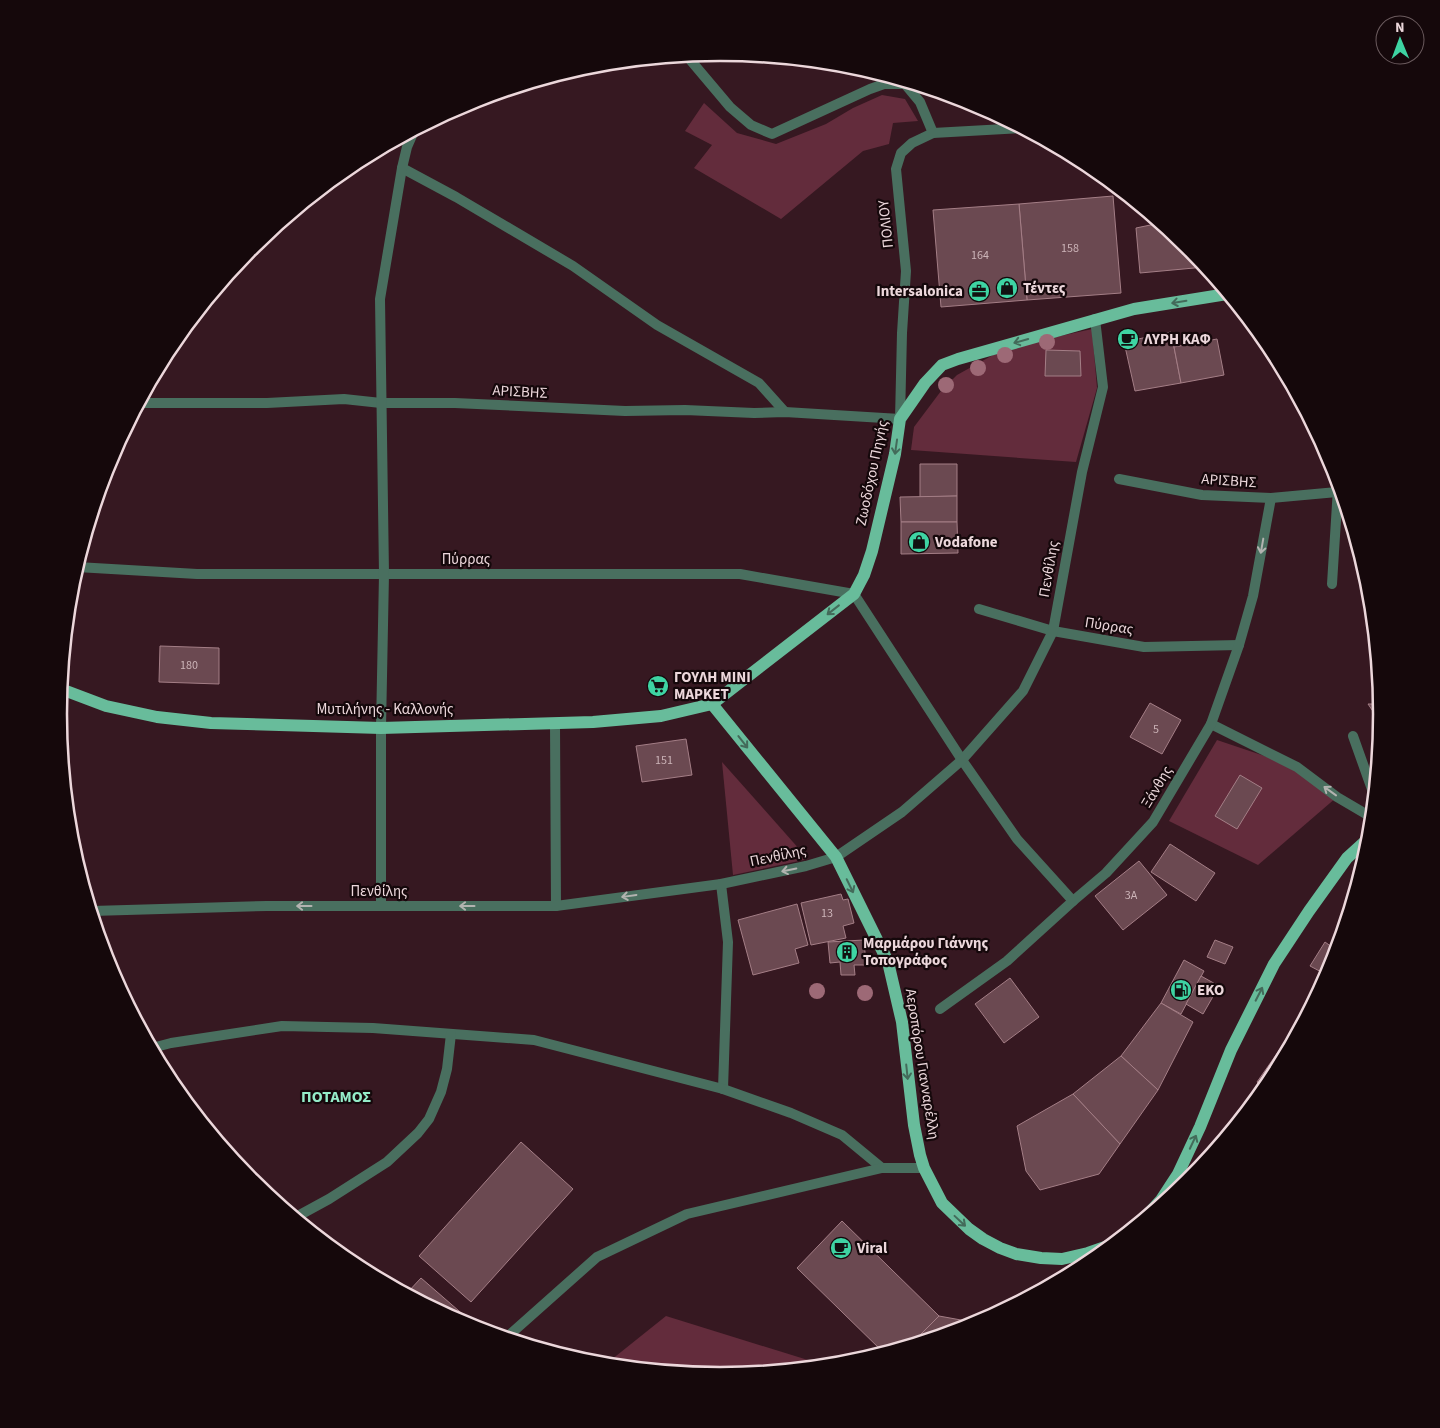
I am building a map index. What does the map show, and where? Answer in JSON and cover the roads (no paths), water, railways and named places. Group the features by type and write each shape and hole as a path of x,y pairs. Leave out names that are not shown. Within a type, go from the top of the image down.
{"main road":[{"name":"Ζωοδόχου Πηγής","path":"712,704 854,594 864,575 872,550 895,454 900,419 925,383 942,366 958,359 1134,309 1220,295"},
{"name":"Μυτιλήνης - Καλλονής","path":"68,692 106,706 157,717 211,723 381,728 593,722 661,716 712,704"},
{"name":"Αεροπόρου Γιανναρέλλη","path":"712,704 836,857 888,962 902,1022 914,1125 924,1168 942,1203 968,1229 1000,1248 1016,1254 1041,1258 1062,1258 1089,1253"},
{"path":"1169,1188 1178,1174 1200,1127 1231,1050 1274,964 1308,911 1347,858 1359,847"}],"street":[{"path":"692,62 730,107 751,125 772,134 870,89 884,84 892,84"},
{"path":"910,90 920,102 933,133"},
{"name":"ΠΟΛΙΟΥ","path":"900,419 906,271 896,169 901,153 912,144 933,133 1008,129"},
{"path":"382,906 381,728 384,574 380,299 402,168 410,140"},
{"path":"402,168 456,197 573,266 657,325 759,383 785,412"},
{"name":"Πενθίλης","path":"98,911 267,906 556,906 721,884 806,866 836,857 902,812 962,760 1023,691 1053,631 1082,472 1103,387 1096,319"},
{"name":"ΑΡΙΣΒΗΣ","path":"147,403 267,404 344,399 625,411 785,412 900,419"},
{"name":"ΑΡΙΣΒΗΣ","path":"1120,479 1202,495 1271,498 1333,490"},
{"name":"Ξάνθης","path":"940,1009 1007,961 1106,873 1153,822 1211,724 1239,645 1253,596 1271,498"},
{"path":"1332,584 1337,502"},
{"name":"Πύρρας","path":"84,567 197,574 740,574 854,594"},
{"path":"854,594 962,760 1017,839 1073,901"},
{"name":"Πύρρας","path":"978,609 1053,631 1144,647 1239,645"},
{"path":"555,724 556,906"},
{"path":"1211,724 1297,767 1337,797 1365,813"},
{"path":"1353,736 1369,780"},
{"path":"721,884 728,942 723,1089"},
{"path":"159,1046 282,1026 372,1028 534,1040 723,1089 791,1113 842,1135 882,1168"},
{"path":"301,1214 387,1162 418,1133 428,1119 441,1092 447,1069 451,1034"},
{"path":"512,1333 597,1257 687,1214 882,1168 924,1168"}],"place":[{"name":"Τέντες","path":"1007,288"},
{"name":"Intersalonica","path":"979,291"},
{"name":"ΛΥΡΗ ΚΑΦ","path":"1128,339"},
{"name":"Vodafone","path":"919,542"},
{"name":"ΓΟΥΛΗ ΜΙΝΙ ΜΑΡΚΕΤ","path":"658,686"},
{"name":"Μαρμάρου Γιάννης Τοπογράφος","path":"847,952"},
{"name":"EKO","path":"1181,990"},
{"name":"Viral","path":"841,1248"}],"district":[{"name":"ΠΟΤΑΜΟΣ","path":"336,1097"}]}
